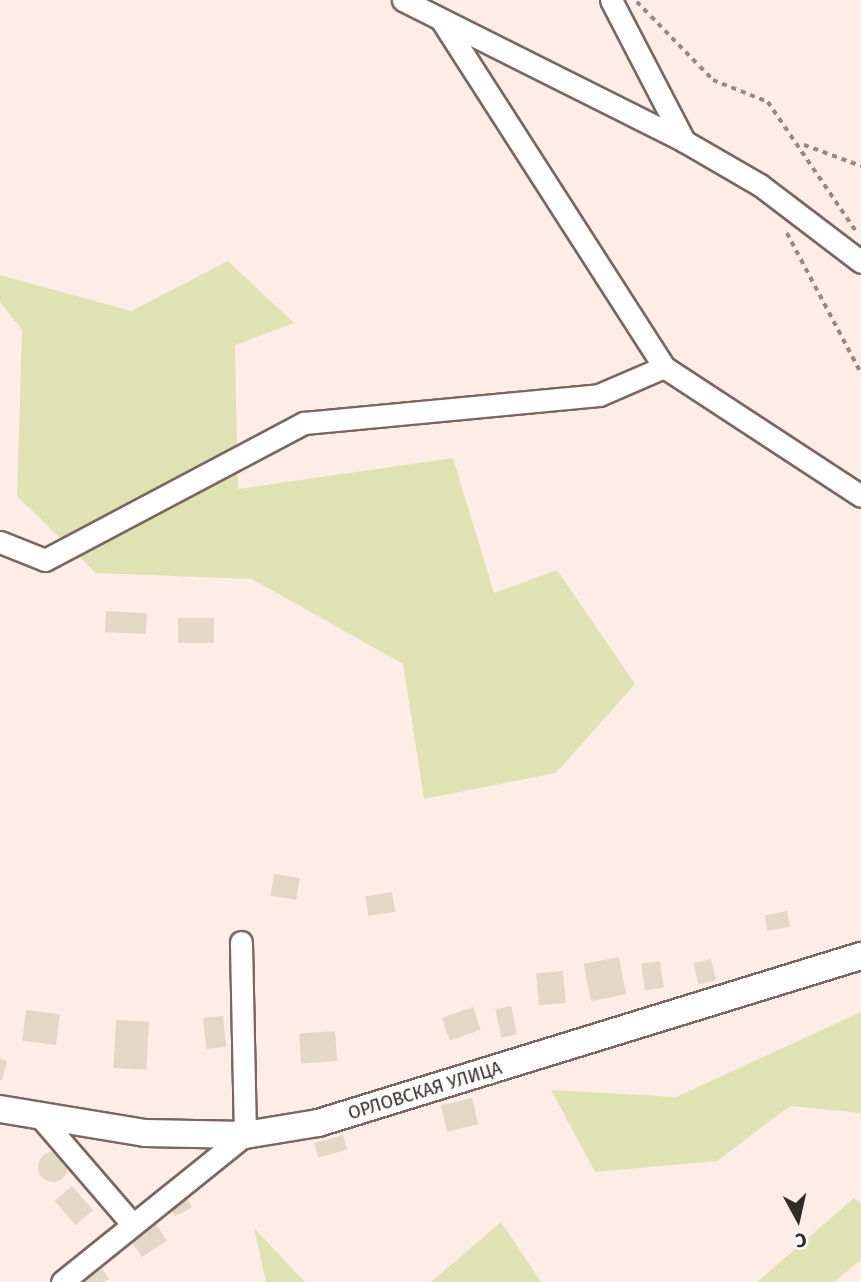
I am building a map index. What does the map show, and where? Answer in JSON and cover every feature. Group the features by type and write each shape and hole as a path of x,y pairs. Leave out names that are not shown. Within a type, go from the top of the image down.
{"main road":[{"name":"ОРЛОВСКАЯ УЛИЦА","path":"0,1109 41,1118 145,1133 245,1135 429,1092 849,958"}],"street":[{"path":"403,0 684,141 761,186 861,262"},
{"path":"611,0 684,141"},
{"path":"442,20 664,367 861,496"},
{"path":"0,542 45,560 304,424 599,395 664,367"},
{"path":"62,1282 245,1135 241,942"},
{"path":"41,1118 133,1224"}],"path":[{"path":"635,0 713,80 768,102 801,144 861,238"},
{"path":"801,144 861,166"},
{"path":"780,222 861,373"}],"green space":[{"path":"228,261 294,323 235,345 238,489 453,458 494,593 557,570 635,684 556,773 424,799 403,664 252,579 96,573 17,496 22,330 0,302 0,275 131,311"},
{"path":"861,1012 861,1113 790,1106 717,1161 595,1172 551,1090 676,1097"},
{"path":"854,1198 861,1203 861,1260 834,1282 757,1282"},
{"path":"501,1222 541,1282 431,1282"},
{"path":"254,1228 305,1282 266,1282"}],"building":[{"path":"106,611 147,613 146,634 105,632"},
{"path":"178,618 214,618 214,643 178,643"},
{"path":"274,874 300,878 296,900 271,896"},
{"path":"392,892 395,912 368,916 365,896"},
{"path":"787,911 790,927 767,931 764,915"},
{"path":"619,957 626,994 591,1001 584,964"},
{"path":"711,959 716,980 698,984 693,963"},
{"path":"660,961 664,988 645,990 641,964"},
{"path":"563,971 566,1003 539,1005 536,973"},
{"path":"511,1006 517,1034 501,1038 495,1009"},
{"path":"473,1007 481,1030 450,1040 442,1018"},
{"path":"26,1010 60,1014 56,1045 22,1041"},
{"path":"223,1016 226,1047 206,1049 203,1018"},
{"path":"116,1020 149,1022 146,1070 113,1068"},
{"path":"335,1031 337,1061 301,1063 299,1034"},
{"path":"0,1059 7,1061 2,1080 0,1080"},
{"path":"472,1098 478,1124 447,1132 441,1105"},
{"path":"343,1135 347,1149 318,1158 314,1143"},
{"path":"53,1152 59,1153 67,1161 67,1173 59,1181 53,1182 47,1181 39,1173 38,1167 39,1161 47,1153"},
{"path":"72,1186 93,1210 76,1225 55,1201"},
{"path":"186,1196 192,1208 175,1216 169,1205"},
{"path":"156,1224 167,1241 142,1257 131,1240"},
{"path":"100,1266 109,1279 104,1282 67,1282"}]}
